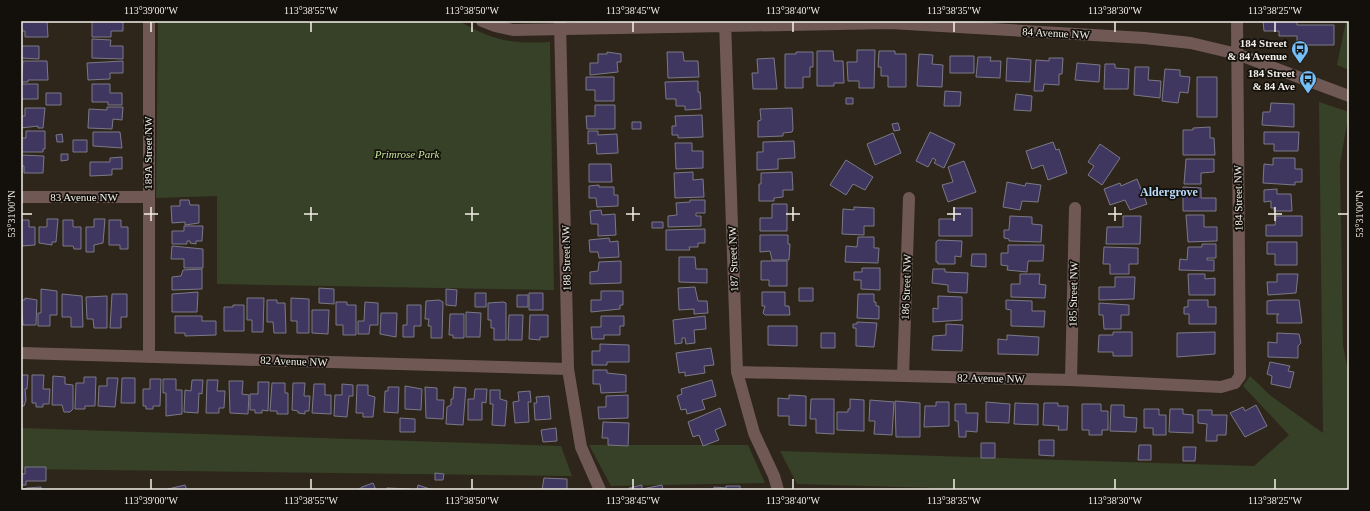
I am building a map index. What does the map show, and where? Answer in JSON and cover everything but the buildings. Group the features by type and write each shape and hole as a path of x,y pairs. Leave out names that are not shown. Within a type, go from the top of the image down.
{"street":[{"name":"189A Street NW","path":"149,21 149,357"},
{"name":"84 Avenue NW","path":"482,21 513,30 560,25 890,22 1144,38 1191,43 1237,54 1349,96"},
{"name":"184 Street NW","path":"1237,21 1240,376"},
{"name":"187 Street NW","path":"725,23 737,372 754,433 774,476 778,490"},
{"name":"188 Street NW","path":"560,25 568,369 581,447 600,490"},
{"name":"83 Avenue NW","path":"21,197 148,197"},
{"name":"186 Street NW","path":"903,376 909,198"},
{"name":"185 Street NW","path":"1071,380 1075,208"},
{"name":"82 Avenue NW","path":"21,352 568,369"},
{"name":"82 Avenue NW","path":"737,372 1071,380 1221,387 1235,383 1240,376"}],"green space":[{"name":"Primrose Park","path":"158,21 459,21 482,33 503,40 513,42 550,42 554,290 217,284 217,196 156,198"},
{"path":"1346,21 1349,21 1349,70 1337,65"},
{"path":"1319,102 1349,112 1340,164 1343,345 1349,376 1349,490 1003,490 797,484 780,451 1254,466 1289,435 1243,386 1250,376 1271,396 1323,433"},
{"path":"21,428 561,446 572,476 21,469"},
{"path":"589,445 748,445 765,483 611,486"}],"place":[{"name":"184 Street & 84 Avenue","path":"1300,64"},
{"name":"184 Street & 84 Ave","path":"1308,94"}],"district":[{"name":"Aldergrove","path":"1169,192"}]}
